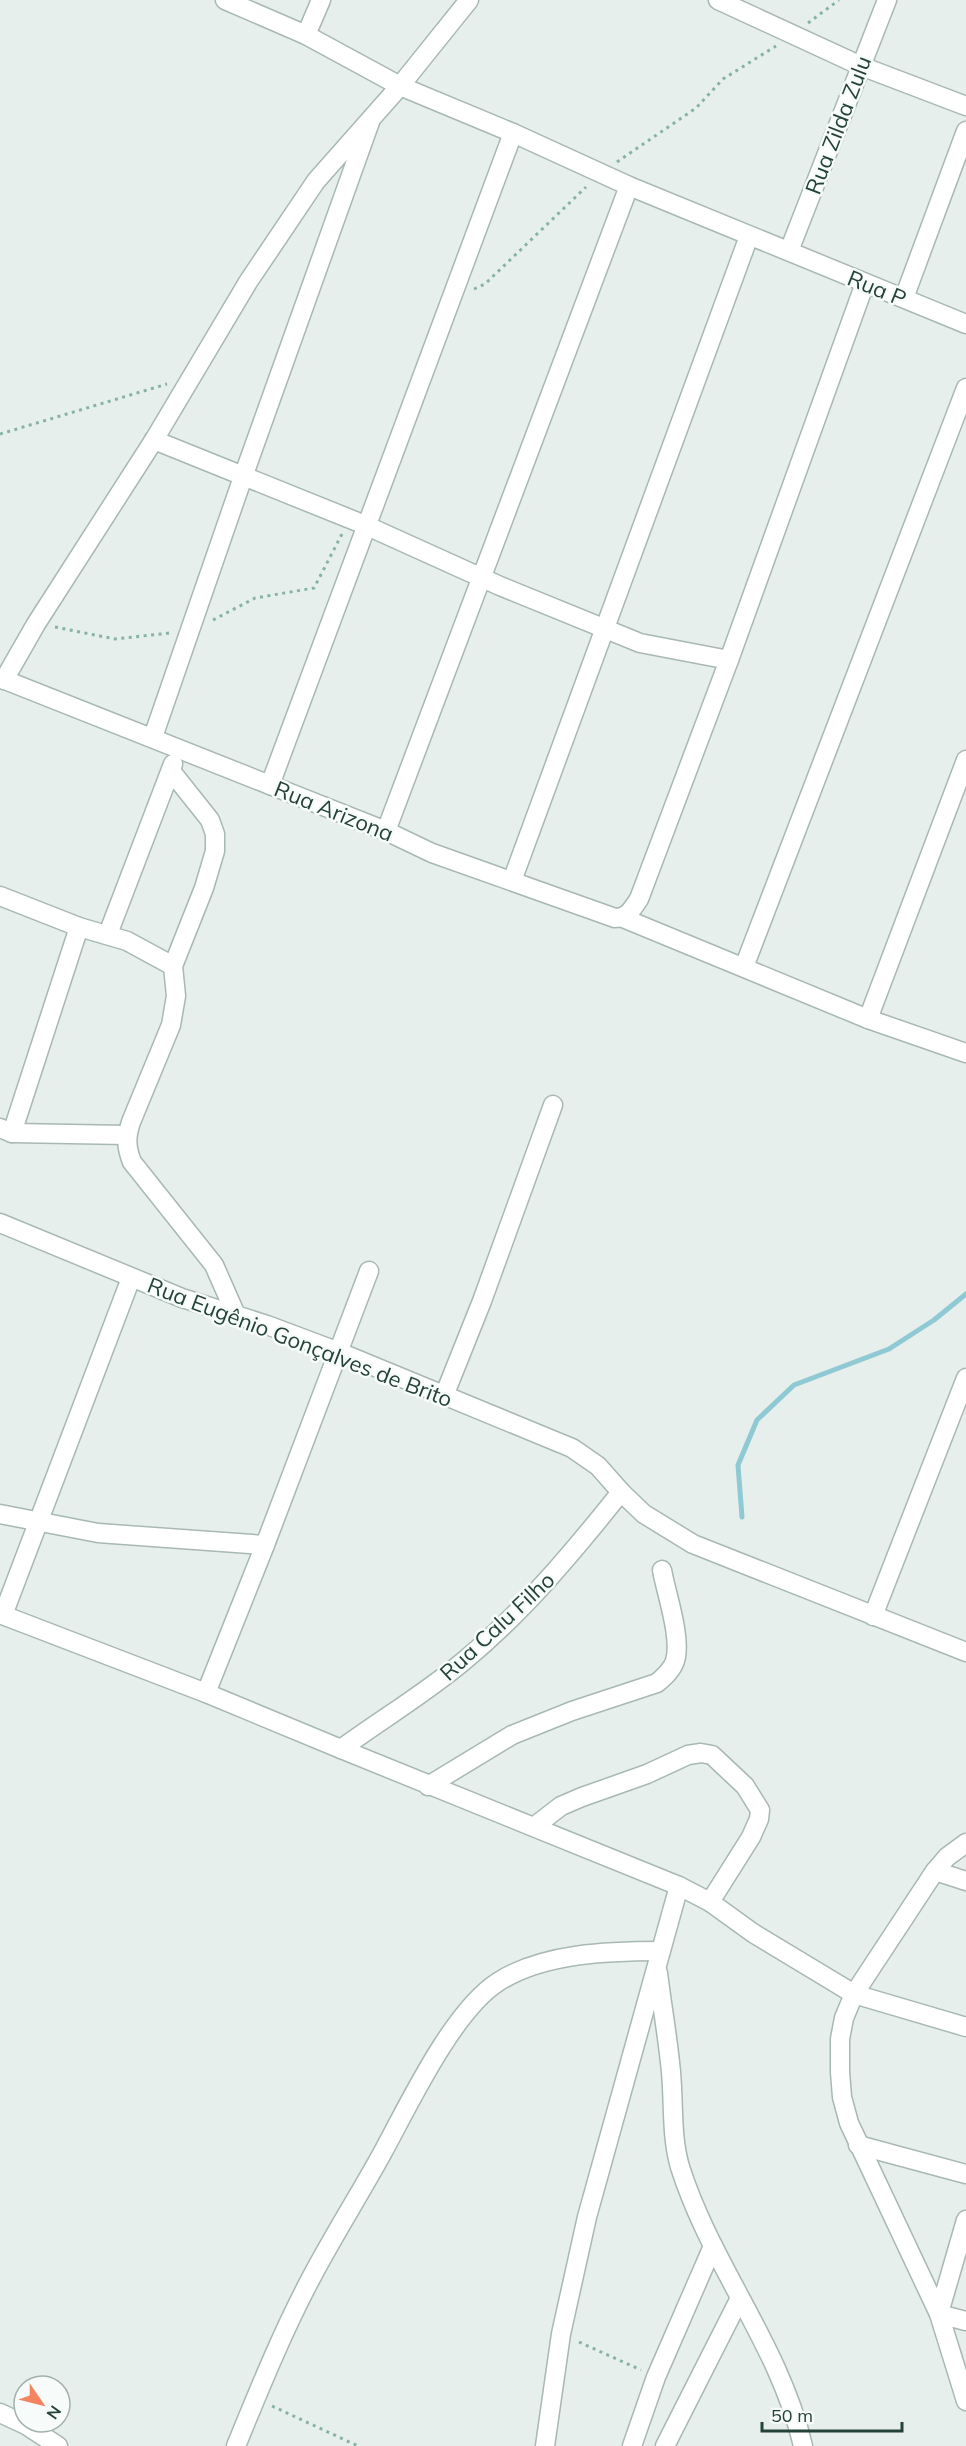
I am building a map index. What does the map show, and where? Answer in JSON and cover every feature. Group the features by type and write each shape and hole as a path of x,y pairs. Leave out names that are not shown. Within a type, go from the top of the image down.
{"street":[{"name":"Rua P","path":"225,0 306,35 400,86 513,133 629,186 966,324"},
{"path":"306,35 321,0"},
{"path":"2,679 154,440 248,282 316,181 400,86 469,0"},
{"path":"718,0 861,66 966,106"},
{"name":"Rua Zilda Zulu","path":"789,251 887,0"},
{"path":"153,737 243,477 377,111"},
{"path":"904,298 966,131"},
{"path":"270,785 513,133"},
{"path":"386,831 629,186"},
{"path":"512,881 749,236"},
{"path":"623,918 628,915 639,898 729,660 865,283"},
{"path":"744,967 966,388"},
{"path":"154,440 365,525 640,643 729,660"},
{"name":"Rua Arizona","path":"2,679 386,831 432,853 615,918 623,918 868,1019 966,1053"},
{"path":"108,934 179,748"},
{"path":"868,1019 966,760"},
{"path":"171,771 203,810 216,834 214,851 204,888 173,966 176,996 171,1025 127,1141 132,1161 214,1265 236,1315"},
{"path":"0,896 79,927 127,941 173,966"},
{"path":"79,927 6,1130 127,1141"},
{"path":"444,1396 482,1301 553,1105"},
{"name":"Rua Eugênio Gonçalves de Brito","path":"0,1223 182,1298 339,1352 572,1448 598,1466 621,1492"},
{"path":"206,1693 369,1271"},
{"path":"132,1278 39,1523 1,1615 206,1693 428,1786 535,1826 679,1886 710,1902 753,1933 854,1994 966,2027"},
{"path":"873,1616 966,1378"},
{"path":"621,1492 644,1514 693,1544 873,1616 965,1649"},
{"name":"Rua Calu Filho","path":"341,1749 389,1714 420,1695 465,1660 521,1608 563,1564 621,1492"},
{"path":"0,1514 98,1533 265,1545"},
{"path":"428,1786 512,1735 572,1711 657,1683 668,1674 675,1661 676,1650 672,1614 662,1570"},
{"path":"535,1826 561,1806 582,1797 646,1774 688,1755 701,1753 712,1755 745,1786 760,1810 759,1819 739,1858 710,1902"},
{"path":"966,1843 947,1857 934,1871 854,1994 844,2018 840,2039 840,2072 844,2106 858,2145 939,2313 966,2401"},
{"path":"934,1871 966,1881"},
{"path":"545,2446 561,2334 587,2217 679,1886"},
{"path":"236,2446 288,2324 326,2251 429,2067 482,1995 510,1975 527,1967 574,1956 617,1951 659,1958"},
{"path":"659,1958 671,2073 674,2140 681,2168 714,2247 776,2366 796,2415 803,2446"},
{"path":"858,2145 966,2174"},
{"path":"939,2313 966,2220"},
{"path":"632,2446 657,2377 714,2247"},
{"path":"665,2446 740,2298"},
{"path":"939,2313 966,2321"},
{"path":"0,2413 26,2425 57,2446"}],"path":[{"path":"449,303 484,284 601,173 696,108 723,79 794,35 839,0"},
{"path":"0,434 192,376"},
{"path":"561,2334 657,2377"},
{"path":"256,2399 358,2446"}],"waterway":[{"path":"742,1517 738,1465 757,1420 794,1385 889,1349 934,1320 966,1294"}]}
